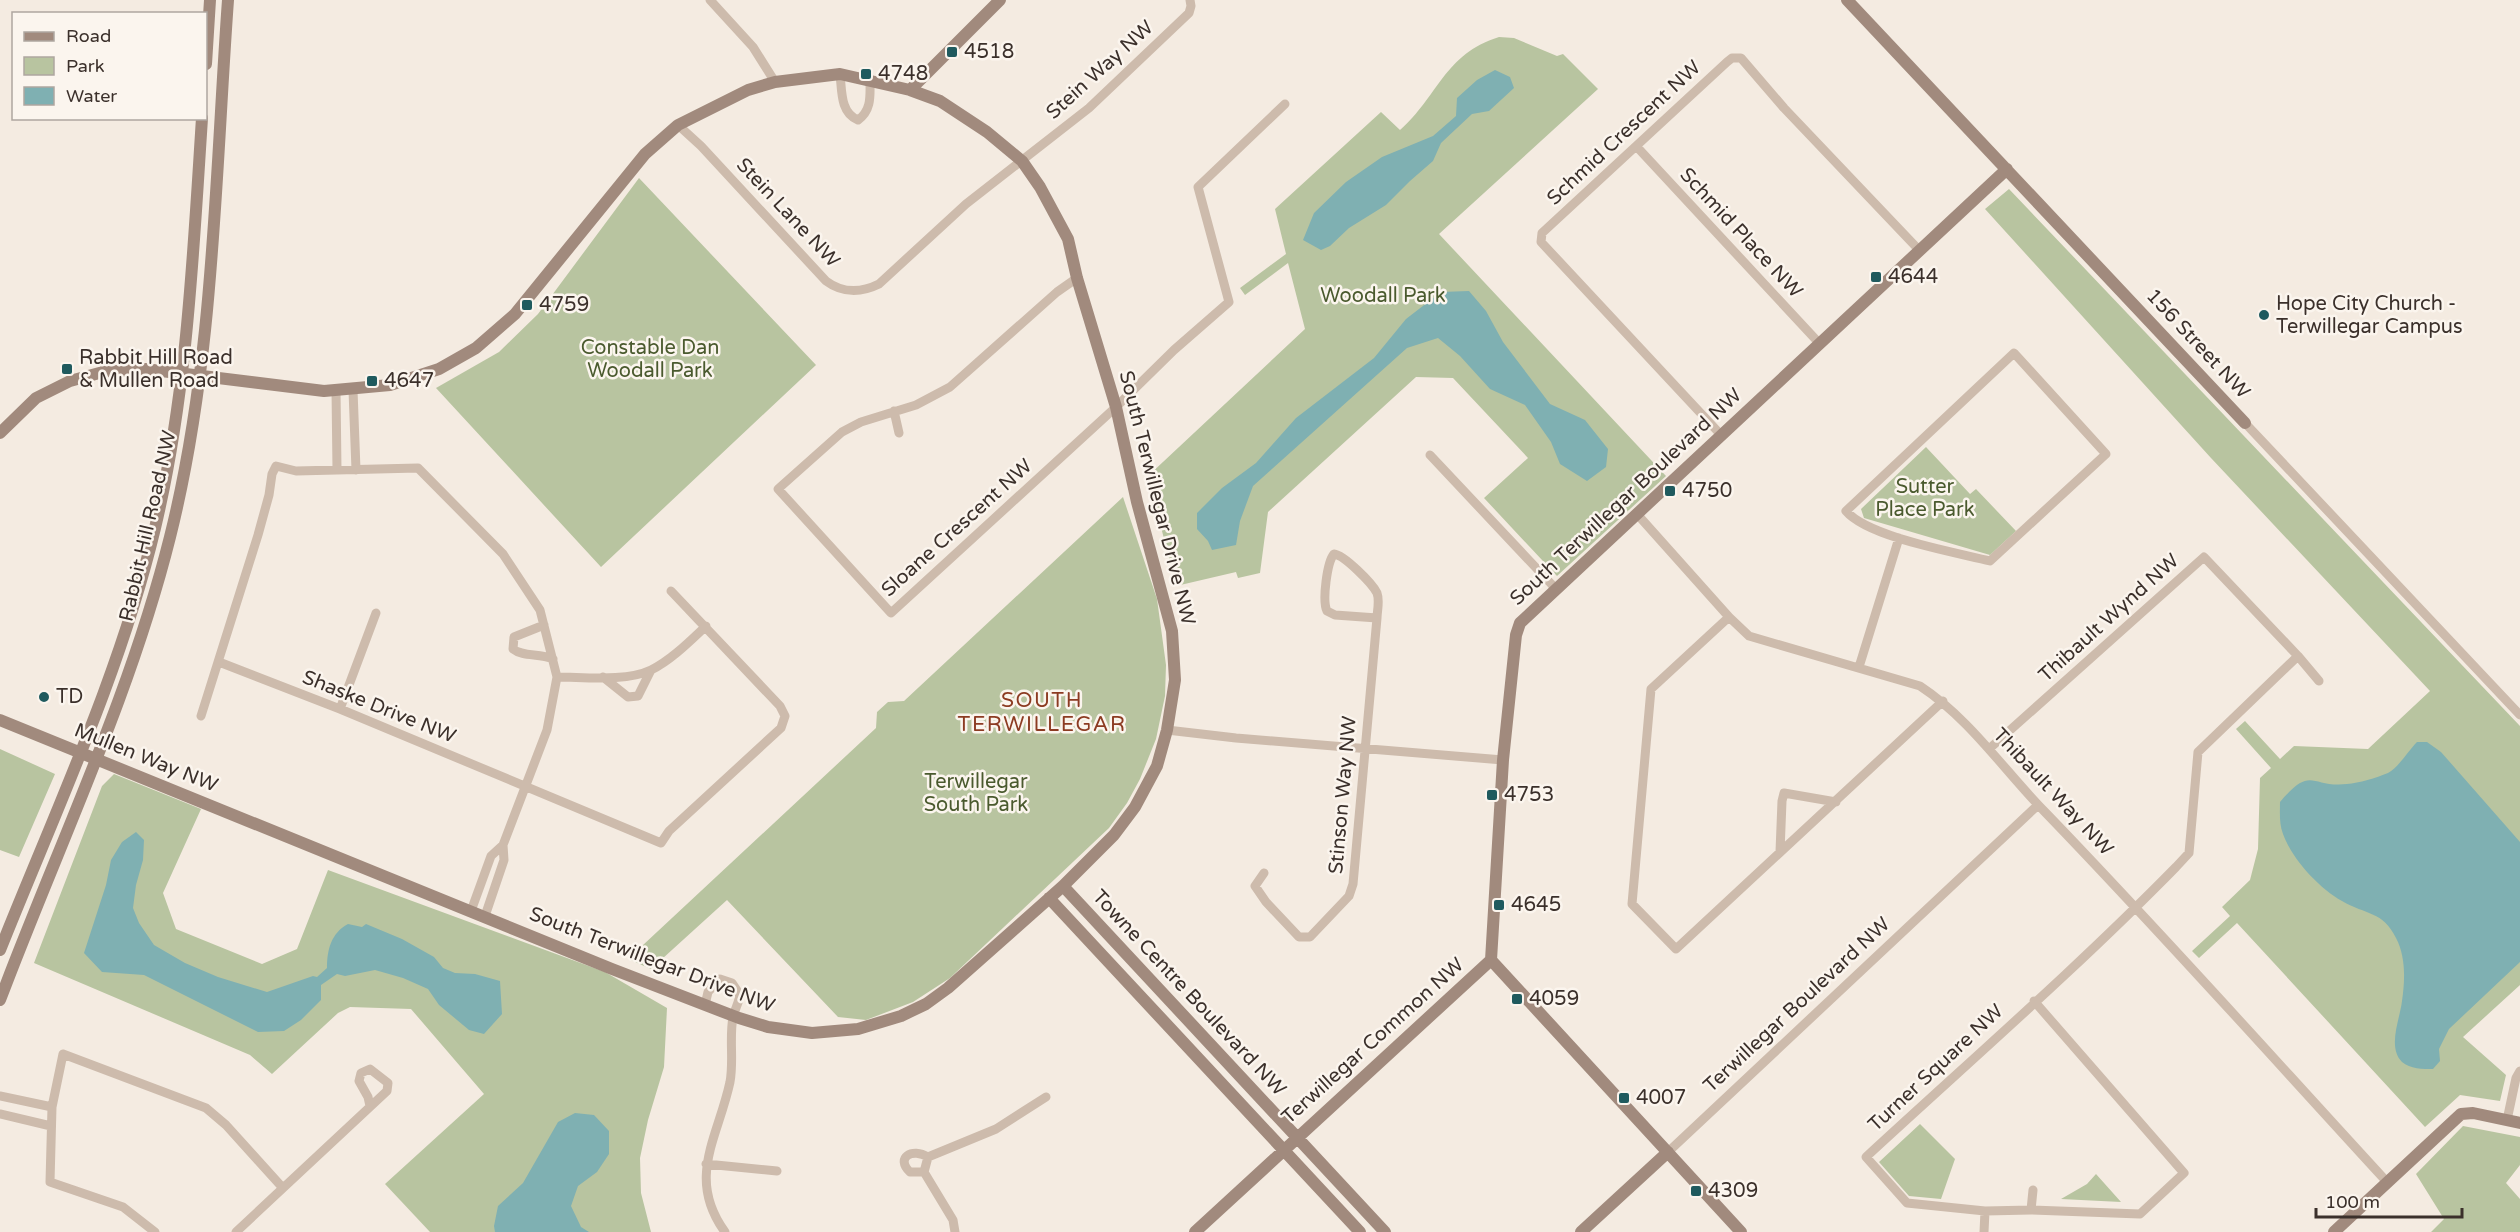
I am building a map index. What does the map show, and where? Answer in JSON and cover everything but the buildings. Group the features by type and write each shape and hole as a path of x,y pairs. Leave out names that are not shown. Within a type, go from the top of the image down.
{"street":[{"path":"207,48 210,0"},
{"name":"Rabbit Hill Road NW","path":"0,1000 137,652 179,499 201,376 228,0"},
{"path":"710,0 753,47 775,82"},
{"path":"910,90 1000,0"},
{"name":"Stein Way NW","path":"1022,161 1089,108 1179,23 1189,13 1190,0"},
{"name":"156 Street NW","path":"1847,0 2520,715"},
{"name":"Schmid Crescent NW","path":"1722,436 1541,242 1542,234 1727,62 1732,58 1741,58 1784,108 1920,251"},
{"path":"840,74 844,107 852,117 858,120 870,103 870,81"},
{"name":"South Terwillegar Drive NW","path":"0,433 36,398 70,381 103,372 133,369 311,390 353,390 390,385 452,363 489,339 522,306 645,154 678,124 748,90 775,82 840,74 910,90 940,101 987,132 1022,161 1040,188 1068,239 1077,278 1116,407 1137,502 1172,631 1175,680 1167,730 1156,766 1135,807 1114,836 1063,886 948,988 901,1017 858,1029 812,1033 768,1027 705,1005 244,819"},
{"path":"1116,407 1174,350 1228,302 1198,187 1285,104"},
{"name":"Rabbit Hill Road NW","path":"0,950 116,657 154,530 182,373 202,120"},
{"name":"Stein Lane NW","path":"678,124 826,281 843,291 871,288 879,284 966,204 1022,161"},
{"name":"Schmid Place NW","path":"1637,147 1819,343"},
{"name":"South Terwillegar Boulevard NW","path":"1491,960 1503,760 1516,630 1522,620 2007,169"},
{"name":"Sloane Crescent NW","path":"1077,278 1057,292 950,387 916,405 861,422 842,432 778,489 891,614 1116,407"},
{"path":"2014,353 2106,454 1990,561 1899,538 1854,520 1846,511 2014,353"},
{"path":"336,390 337,470"},
{"path":"353,390 356,470"},
{"path":"894,411 900,433"},
{"path":"1430,455 1556,589"},
{"path":"201,716 258,535 272,474 276,466 296,471 418,468 503,554 540,610 557,677 547,730 503,845 504,860 485,916"},
{"name":"Thibault Way NW","path":"1637,514 1729,617 1749,636 1920,686 1943,701 2038,805 2137,907 2387,1182"},
{"path":"1859,668 1899,538"},
{"name":"Stinson Way NW","path":"1264,873 1255,886 1266,902 1299,937 1310,937 1349,896 1353,884 1377,618 1378,600 1373,587 1344,557 1334,554 1331,558 1324,603 1327,610 1335,615 1377,618"},
{"name":"Thibault Wynd NW","path":"1989,749 2204,557 2319,681"},
{"path":"557,677 632,676 651,670 675,654 706,626 671,591"},
{"path":"340,709 376,613"},
{"path":"1729,617 1651,689 1632,904 1676,949 1943,701"},
{"path":"544,624 514,637 513,649 522,654 542,654 553,659"},
{"name":"Shaske Drive NW","path":"219,662 340,709 661,843 669,831 781,728 785,721 780,706 706,626"},
{"path":"2137,907 2189,852 2196,760 2200,747 2298,656"},
{"path":"603,677 628,697 638,696 651,670"},
{"name":"Mullen Way NW","path":"0,720 244,819"},
{"path":"1167,730 1503,760"},
{"path":"1780,852 1784,793 1788,791 1836,802"},
{"name":"Terwillegar Boulevard NW","path":"1581,1232 2038,805"},
{"path":"471,911 491,856 503,845"},
{"name":"Towne Centre Boulevard NW","path":"1063,886 1385,1232"},
{"name":"Towne Centre Boulevard NW","path":"1049,898 1360,1232"},
{"name":"Turner Square NW","path":"2034,1001 2184,1173 2140,1214 2031,1210 1985,1211 1907,1203 1866,1157 2034,1001 2137,907"},
{"name":"Terwillegar Common NW","path":"1195,1232 1491,960 1742,1232"},
{"path":"705,1005 708,992 720,979 727,980 737,987 740,994 733,1016 730,1082 706,1164 705,1182 710,1207 725,1232"},
{"path":"155,1232 123,1207 50,1182 52,1107 63,1054 206,1108 226,1125 282,1187"},
{"path":"2507,1120 2516,1078 2520,1071"},
{"path":"0,1096 52,1107"},
{"path":"924,1172 910,1172 905,1159 911,1152 916,1151 928,1157 996,1130 1046,1096"},
{"path":"236,1232 370,1106"},
{"path":"2334,1232 2461,1114 2473,1113 2520,1123"},
{"path":"0,1114 51,1126"},
{"path":"928,1157 924,1172 953,1220 955,1232"},
{"path":"706,1164 777,1171"},
{"path":"2031,1210 2033,1190"},
{"path":"1984,1232 1985,1211"}],"green space":[{"name":"Woodall Park","path":"1499,37 1514,38 1557,56 1563,54 1598,89 1439,234 1666,476 1557,576 1484,498 1528,458 1453,378 1416,377 1268,512 1260,573 1238,578 1236,572 1176,586 1148,476 1305,329 1288,263 1245,295 1240,288 1286,254 1275,209 1381,112 1400,130 1424,104 1454,65 1466,54"},
{"name":"Constable Dan Woodall Park","path":"639,178 816,365 601,567 436,388 499,352 538,314"},
{"path":"2009,189 2520,726 2520,985 2463,1037 2506,1075 2500,1101 2460,1095 2425,1127 2237,923 2199,958 2192,951 2230,916 2222,907 2250,880 2258,849 2260,778 2271,768 2236,729 2245,721 2280,759 2294,746 2368,749 2430,691 2211,458 1985,209"},
{"name":"Sutter Place Park","path":"1926,447 1970,494 1976,489 2016,531 1990,555 1864,518 1861,509"},
{"name":"Terwillegar South Park","path":"1123,497 1157,599 1166,665 1165,696 1156,739 1140,779 1127,803 1109,828 950,978 913,1002 866,1020 838,1017 727,900 651,969 628,959 876,728 877,712 888,702 904,701"},
{"path":"0,749 55,774 19,857 0,850"},
{"path":"114,774 201,809 163,893 176,929 262,964 297,949 328,870 605,972 667,1008 664,1067 648,1120 640,1158 641,1193 651,1232 430,1232 385,1184 484,1094 411,1009 350,1007 338,1013 272,1074 250,1055 34,963 102,786"},
{"path":"1920,1124 1955,1159 1941,1199 1909,1196 1879,1162"},
{"path":"2463,1126 2520,1137 2520,1165 2506,1183 2520,1199 2520,1232 2431,1232 2444,1219 2416,1174"},
{"path":"2096,1174 2121,1202 2061,1199 2087,1184"}],"water":[{"path":"1495,70 1510,77 1514,88 1489,111 1472,114 1441,143 1433,161 1386,205 1349,228 1330,246 1321,250 1303,240 1314,213 1346,182 1382,157 1433,136 1456,116 1457,98 1477,80"},
{"path":"1469,291 1486,311 1503,342 1550,404 1585,420 1608,449 1606,467 1587,481 1560,464 1551,442 1525,405 1490,389 1460,356 1438,338 1407,348 1253,486 1240,521 1236,545 1212,550 1208,541 1197,529 1197,513 1222,488 1256,463 1296,418 1374,358 1406,319 1441,292"},
{"path":"2417,742 2427,742 2441,752 2520,842 2520,962 2449,1029 2439,1049 2440,1061 2433,1069 2417,1068 2405,1064 2395,1049 2404,969 2402,953 2391,929 2380,918 2342,901 2316,881 2287,844 2280,818 2280,802 2299,784 2312,780 2347,784 2378,777 2395,767"},
{"path":"136,832 144,840 143,860 133,908 139,923 154,945 185,963 218,977 267,992 313,976 317,977 327,968 329,949 338,932 348,924 362,927 366,924 402,939 434,957 443,968 455,973 475,974 500,981 502,1014 484,1034 469,1030 439,1005 428,989 403,978 375,970 345,976 337,974 321,985 321,1000 301,1020 284,1031 258,1032 144,975 102,972 84,953 106,885 111,860 122,842"},
{"path":"575,1113 594,1115 609,1131 609,1154 597,1172 578,1186 571,1206 581,1227 589,1232 495,1232 498,1206 523,1183 558,1122"}],"place":[{"name":"4518","path":"952,52"},
{"name":"4748","path":"866,74"},
{"name":"4644","path":"1876,277"},
{"name":"4759","path":"527,305"},
{"name":"Hope City Church - Terwillegar Campus","path":"2264,315"},
{"name":"Rabbit Hill Road & Mullen Road","path":"67,369"},
{"name":"4647","path":"372,381"},
{"name":"4750","path":"1670,491"},
{"name":"TD","path":"44,697"},
{"name":"4753","path":"1492,795"},
{"name":"4645","path":"1499,905"},
{"name":"4059","path":"1517,999"},
{"name":"4007","path":"1624,1098"},
{"name":"4309","path":"1696,1191"}],"district":[{"name":"SOUTH TERWILLEGAR","path":"1042,712"}]}
